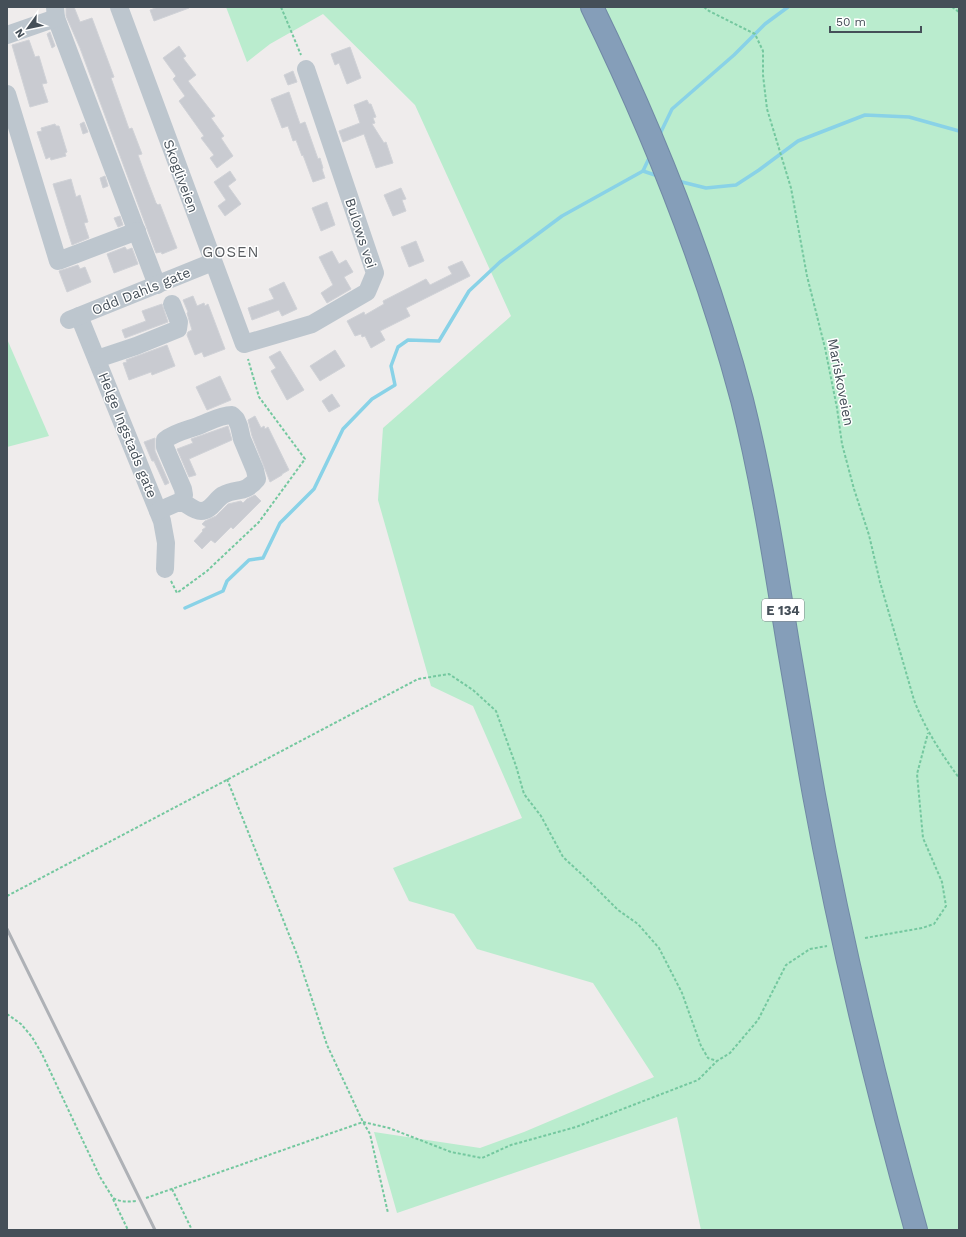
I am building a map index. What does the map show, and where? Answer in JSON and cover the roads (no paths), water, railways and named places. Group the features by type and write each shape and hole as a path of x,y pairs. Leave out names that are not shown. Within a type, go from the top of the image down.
{"highway":[{"name":"E 134","path":"592,7 620,64 669,176 698,254 742,401 759,476 772,544 810,769 840,927 888,1126 916,1230"},
{"name":"E 134","path":"603,7 663,140 691,211 721,297 750,400 776,515 812,732 848,917 882,1064 926,1230"}],"street":[{"name":"Skogliveien","path":"119,7 244,344"},
{"path":"7,35 56,12 157,285"},
{"name":"Bulows vei","path":"244,344 312,324 367,292 375,273 306,69"},
{"path":"7,94 58,261 137,231"},
{"name":"Odd Dahls gate","path":"74,318 213,262"},
{"name":"Helge Ingstads gate","path":"97,359 136,346 178,329 179,322 172,304"},
{"name":"Helge Ingstads gate","path":"74,318 97,359 162,521 166,543 165,569"},
{"name":"Helge Ingstads gate","path":"158,511 181,501 184,495 183,489 165,447 165,440 180,432 222,417 232,415 236,418 257,479 251,486 224,495 206,510 199,511 193,509 181,501"}],"waterway":[{"path":"659,136 672,109 734,55 765,24 788,7"},
{"path":"678,181 706,188 736,185 798,141 865,115 909,117 959,131"},
{"path":"643,171 650,156"},
{"path":"185,608 223,591 227,581 249,560 263,558 280,523 314,489 343,429 372,399 395,385 391,366 398,347 408,340 439,341 469,291 500,262 562,216 643,171 658,176"}],"railway":[{"path":"7,929 155,1230"}],"district":[{"name":"GOSEN","path":"231,252"}]}
